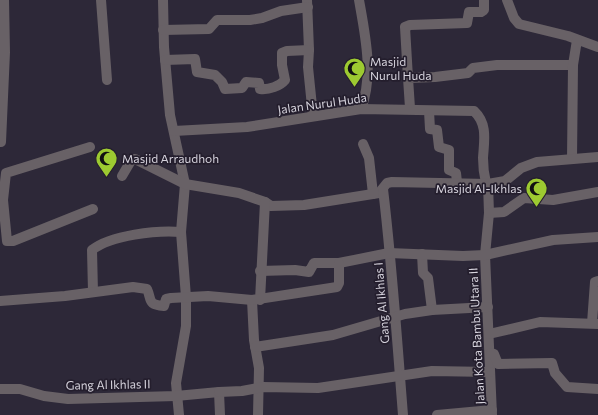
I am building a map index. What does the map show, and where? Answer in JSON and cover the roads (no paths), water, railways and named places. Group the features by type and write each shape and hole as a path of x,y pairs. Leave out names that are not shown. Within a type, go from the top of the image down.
{"street":[{"path":"1,142 5,52 4,0"},
{"path":"101,0 107,80"},
{"path":"163,0 163,30 170,115 185,184 181,232 186,297 186,326 176,383 176,396 179,415"},
{"path":"359,0 368,69 366,96 361,109"},
{"path":"410,108 405,27 410,25 467,23 469,12 481,12 484,10 484,0"},
{"path":"507,0 514,18 519,24 568,36 598,48"},
{"path":"163,30 209,29 217,20 250,20 262,18 307,3 309,50 308,67 313,116"},
{"path":"572,159 576,40"},
{"path":"165,60 195,59 197,72 215,75 226,89 242,88 246,82 256,82 258,83 260,89 264,90 279,85 285,80 282,65 282,53 286,51 309,50"},
{"path":"408,78 435,77 468,73 473,68 497,65 574,65"},
{"name":"Jalan Nurul Huda","path":"174,131 247,127 361,109 410,108 429,111 474,111"},
{"path":"429,111 430,129 437,130 439,147 449,150 449,170 456,173 456,182"},
{"name":"Jalan Kota Bambu Utara II","path":"474,111 483,122 485,140 483,170 487,184 489,213 485,255 492,413"},
{"path":"363,144 369,158 373,194"},
{"path":"90,147 8,172 5,175 2,200 7,241 13,241 93,209"},
{"path":"122,176 132,160 135,159 185,184 238,193 265,202 271,206 304,205 379,193 387,183 392,182 456,182 487,184 504,181 521,168 537,162 598,157"},
{"name":"Gang Al Ikhlas I","path":"383,189 396,316 398,377 403,415"},
{"path":"489,213 507,211 524,198 553,200 598,192"},
{"path":"258,415 259,389 255,347 256,300 260,271 265,202"},
{"path":"93,292 92,250 98,245 113,238 170,231 181,232"},
{"path":"260,271 295,270 309,272 314,263 339,263 390,253 485,255 554,240 598,237"},
{"path":"422,254 422,273 428,278 432,310"},
{"path":"0,301 65,296 133,287 146,289 149,300 156,305 164,306 165,300 168,298 208,296 256,300 337,287 339,283 339,263"},
{"path":"489,334 540,322 595,323 595,282 598,281"},
{"path":"255,347 333,335 396,316 432,310 488,307"},
{"path":"490,352 494,354 498,364 552,363 555,373 567,387 598,389"},
{"name":"Gang Al Ikhlas II","path":"0,389 20,389 44,396 68,399 176,396 259,389 262,387 318,388 432,371 490,372"},
{"path":"219,392 220,415"},
{"path":"437,415 492,413"}],"place":[{"name":"Masjid Nurul Huda","path":"355,88"},
{"name":"Masjid Arraudhoh","path":"107,178"},
{"name":"Masjid Al-Ikhlas","path":"537,208"}]}
